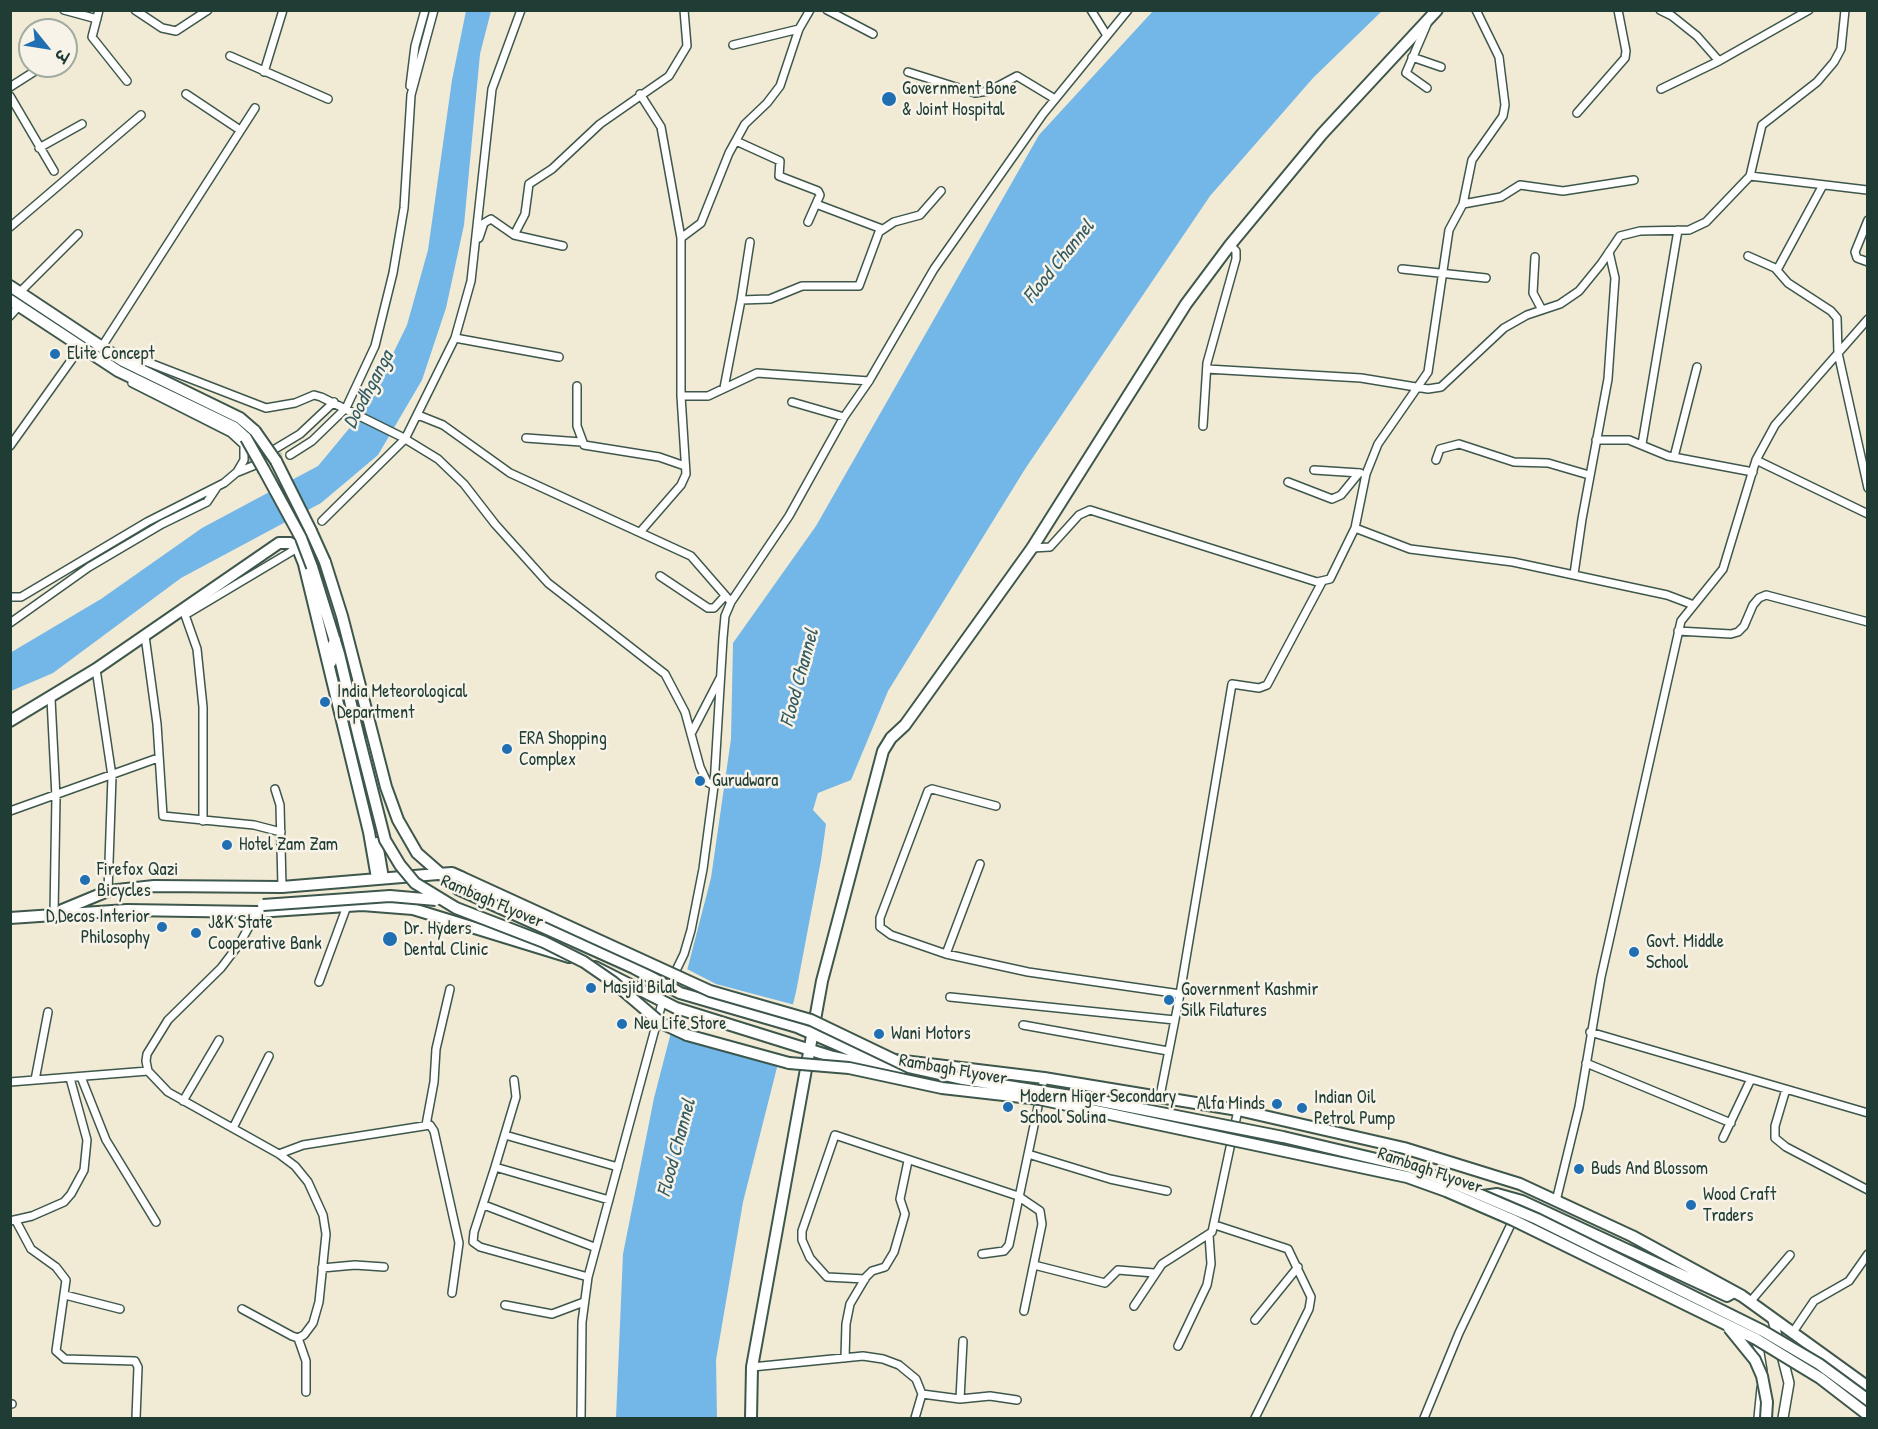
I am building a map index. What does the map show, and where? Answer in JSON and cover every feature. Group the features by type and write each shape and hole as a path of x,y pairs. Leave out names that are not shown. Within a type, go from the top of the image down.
{"main road":[{"path":"750,1413 752,1367 812,1033 825,970 883,751 891,738 905,725 1032,548 1186,304 1230,245 1322,134 1434,14"},
{"path":"15,289 101,348 240,418 255,431 270,452 325,562 342,616 386,788 398,820 417,854 458,889 633,968 680,993 797,1027 854,1052 887,1059 1044,1078 1238,1110 1404,1148 1520,1184 1632,1236 1734,1292 1793,1332 1868,1388"},
{"path":"15,303 118,371"},
{"name":"Rambagh Flyover","path":"118,371 234,427 246,438 301,538 312,567 339,654 385,840 407,875 439,900 544,942 584,962 613,982 661,1023 687,1035 789,1064 849,1068 942,1088 1050,1101 1364,1167 1446,1191 1513,1220 1726,1324 1794,1360 1868,1414"},
{"path":"10,721 51,699 279,543 287,542 300,547 380,878"},
{"path":"334,640 329,655 382,859 380,878"},
{"name":"Rambagh Flyover","path":"54,914 108,891 154,886 282,887 452,873 710,991 811,1020 909,1067 963,1079 1090,1099 1333,1148 1410,1167 1538,1219 1763,1331 1819,1364 1868,1400"},
{"path":"325,883 329,907"},
{"path":"260,908 379,896 439,900"},
{"path":"10,918 127,910 139,904 153,903 260,908 347,906 413,909 445,916 602,969 676,1008 833,1057 967,1085 1041,1095 1234,1132 1413,1174 1535,1224 1755,1332 1828,1378 1868,1414"},
{"path":"1483,1196 1497,1194 1522,1201 1727,1296 1734,1292"},
{"path":"1726,1324 1755,1360 1762,1376 1767,1402 1766,1419"}],"street":[{"path":"64,10 96,19"},
{"path":"99,10 92,34 94,41 128,81"},
{"path":"135,10 162,28 176,31 208,10"},
{"path":"264,72 284,10"},
{"path":"290,455 312,441 346,408 375,346 393,273 404,208 411,95 410,77 425,10"},
{"path":"411,95 434,10"},
{"path":"322,521 404,438 418,415 455,338 471,281 492,89 521,10"},
{"path":"514,235 525,214 529,184 552,169 600,124 669,75 687,46 684,10"},
{"path":"681,238 701,224 745,124 780,86 799,29 810,10"},
{"path":"827,10 873,34"},
{"path":"1091,10 1106,34"},
{"path":"668,987 684,954 696,910 714,786 725,616 731,602 789,516 844,417 869,381 934,269 1055,99 1128,10"},
{"path":"1288,482 1332,499 1341,495 1363,473 1378,444 1419,387 1430,364 1449,230 1463,204 1470,165 1476,152 1502,121 1505,105 1499,57 1476,10"},
{"path":"1577,113 1625,58 1626,51 1618,10"},
{"path":"1660,10 1672,16 1697,36 1719,61"},
{"path":"1661,88 1719,61 1809,10"},
{"path":"1207,369 1361,378 1432,389 1441,387 1504,328 1527,315 1560,304 1579,291 1620,236 1628,233 1689,230 1706,222 1750,176 1762,126 1817,82 1834,62 1841,49 1845,10"},
{"path":"1427,88 1407,76 1412,57 1434,14"},
{"path":"733,45 799,29"},
{"path":"230,56 328,99"},
{"path":"1412,57 1441,67"},
{"path":"908,72 975,93 989,91 1017,76 1055,99"},
{"path":"10,87 24,78"},
{"path":"186,94 240,130"},
{"path":"640,94 661,127 681,238 681,396 685,466 681,485 641,531"},
{"path":"10,96 54,171"},
{"path":"101,348 255,108"},
{"path":"10,227 141,115"},
{"path":"39,148 82,124"},
{"path":"736,141 780,161 779,176 818,192 820,195 808,222"},
{"path":"1750,176 1868,190"},
{"path":"1463,204 1501,197 1521,185 1563,191 1635,180"},
{"path":"1778,270 1824,185"},
{"path":"741,300 770,298 802,286 859,286 882,229 894,222 920,215 941,191"},
{"path":"816,204 882,229"},
{"path":"474,251 487,219 493,220 514,235 562,246"},
{"path":"1868,220 1855,252 1857,258 1868,262"},
{"path":"1642,444 1678,230"},
{"path":"15,289 78,234"},
{"path":"724,388 750,242"},
{"path":"1203,426 1207,369 1236,259 1236,251 1230,245"},
{"path":"1574,574 1589,475 1608,379 1615,278 1609,252"},
{"path":"1748,256 1778,270 1788,283 1834,314 1838,323 1838,353 1868,488"},
{"path":"1535,257 1533,293 1542,310"},
{"path":"1402,269 1486,278"},
{"path":"10,316 15,303"},
{"path":"1556,1201 1579,1107 1590,1032 1681,621 1691,604 1723,569 1756,460 1775,424 1868,319"},
{"path":"455,338 560,357"},
{"path":"10,446 80,348"},
{"path":"115,356 142,360 256,406 274,408 314,395 346,408 404,438 438,459 464,484 495,524 548,583 665,674 685,712 700,767 707,782 714,786"},
{"path":"1674,458 1697,367"},
{"path":"118,371 125,380 231,433 244,445 244,460 237,472"},
{"path":"681,396 708,396 757,374 869,381"},
{"path":"577,386 577,426 581,442"},
{"path":"270,452 300,434 334,402"},
{"path":"792,402 844,417"},
{"path":"418,415 443,425 510,473 641,531 696,559 724,597 731,602"},
{"path":"526,438 581,442 589,447 659,458 685,466"},
{"path":"1596,440 1629,440 1674,458 1753,472"},
{"path":"1436,460 1439,450 1459,444 1514,462 1548,463 1589,475"},
{"path":"1756,460 1868,514"},
{"path":"10,597 21,597 147,522 217,486 237,472 260,463"},
{"path":"1314,470 1363,473"},
{"path":"1032,548 1050,547 1079,514 1090,510 1322,582 1330,579 1334,574 1355,528 1363,473"},
{"path":"10,623 89,567 162,524 207,502 217,486"},
{"path":"1355,528 1424,552 1488,558 1574,574 1667,595 1691,604"},
{"path":"203,820 203,706 197,649 185,615 300,547"},
{"path":"660,576 708,608 714,608 724,597"},
{"path":"1160,1096 1180,994 1232,684 1259,688 1267,685 1322,582"},
{"path":"1678,631 1731,634 1738,632 1744,626 1753,605 1759,598 1766,595 1868,622"},
{"path":"145,636 157,724 161,814 169,818 254,825 281,832"},
{"path":"96,669 112,776 108,891"},
{"path":"691,734 721,675"},
{"path":"51,699 56,797 54,914"},
{"path":"10,811 56,797 158,758"},
{"path":"275,789 280,805 282,887"},
{"path":"996,806 932,789 928,791 880,918 880,927 885,932 946,954 1028,972 1180,994"},
{"path":"946,954 980,864"},
{"path":"318,982 347,906"},
{"path":"260,908 240,943 221,968 168,1020 147,1054 148,1071 160,1085 183,1101 279,1154 302,1173 323,1215 326,1234 317,1314 309,1328 298,1338"},
{"path":"426,1125 434,1082 436,1049 450,989"},
{"path":"950,997 1175,1020"},
{"path":"581,1419 582,1322 588,1277 594,1247 663,1003"},
{"path":"35,1080 48,1012"},
{"path":"1023,1025 1168,1051"},
{"path":"1590,1032 1868,1113"},
{"path":"183,1101 219,1040"},
{"path":"233,1128 269,1056"},
{"path":"1586,1064 1731,1123"},
{"path":"10,1082 148,1071"},
{"path":"81,1077 106,1140 156,1222"},
{"path":"70,1078 87,1140 84,1170 64,1202 13,1221 31,1249 62,1272 66,1280 56,1351 65,1359 135,1361 138,1367 136,1419"},
{"path":"982,1254 1007,1249 1044,1078"},
{"path":"1723,1138 1751,1079"},
{"path":"514,1080 517,1091 474,1232 473,1242 476,1245 588,1277"},
{"path":"1786,1089 1775,1126 1775,1138 1786,1147 1868,1190"},
{"path":"1178,1346 1207,1285 1211,1264 1209,1236 1215,1224 1238,1110"},
{"path":"279,1154 303,1145 426,1125 434,1131 459,1243 452,1293"},
{"path":"505,1135 618,1167"},
{"path":"865,1279 826,1277 810,1258 802,1240 802,1231 835,1135 1018,1196 1034,1206 1042,1216 1024,1311"},
{"path":"1028,1154 1110,1179 1167,1191"},
{"path":"845,1358 847,1311 865,1279 873,1271 885,1268 894,1252 905,1214 900,1199 909,1161"},
{"path":"495,1167 609,1200"},
{"path":"484,1205 594,1247"},
{"path":"1424,1419 1459,1333 1513,1220"},
{"path":"1215,1224 1284,1246 1293,1254 1309,1291 1311,1303 1255,1419"},
{"path":"1134,1306 1154,1273 1169,1257 1209,1236"},
{"path":"1793,1332 1814,1301 1849,1281 1868,1254"},
{"path":"1750,1302 1790,1256"},
{"path":"322,1268 355,1265 384,1267"},
{"path":"1034,1265 1105,1283 1118,1270 1154,1273"},
{"path":"1256,1320 1298,1267"},
{"path":"65,1295 120,1310"},
{"path":"505,1305 552,1314 584,1302"},
{"path":"242,1309 298,1338 306,1361 306,1392"},
{"path":"1773,1320 1789,1383 1783,1419"},
{"path":"1755,1332 1761,1357 1762,1388 1759,1419"},
{"path":"960,1399 963,1341"},
{"path":"752,1367 863,1356 892,1360 916,1379 922,1394 915,1419"},
{"path":"922,1394 960,1399 990,1396 1017,1400"},
{"path":"750,1413 756,1419"}],"water":[{"path":"466,11 491,11 480,54 464,225 446,308 422,380 378,455 321,503 181,578 53,673 11,691 10,653 101,599 202,528 318,466 367,407 407,325 428,250 452,80"},
{"name":"Flood Channel","path":"1153,11 1382,11 1313,78 1210,196 1025,469 888,691 851,780 818,793 813,810 826,824 821,860 796,992 743,1202 716,1360 717,1418 616,1418 623,1254 654,1098 711,878 731,739 733,643 816,526 1039,135"}],"pier":[{"path":"685,968 716,984 795,1005 781,1063 669,1030"}],"tunnel":[{"path":"244,460 290,455"}],"place":[{"name":"Government Bone & Joint Hospital","path":"889,99"},
{"name":"Elite Concept","path":"55,354"},
{"name":"India Meteorological Department","path":"325,702"},
{"name":"ERA Shopping Complex","path":"507,749"},
{"name":"Gurudwara","path":"700,781"},
{"name":"Hotel Zam Zam","path":"227,845"},
{"name":"Firefox Qazi Bicycles","path":"85,880"},
{"name":"D,Decos Interior Philosophy","path":"162,927"},
{"name":"J&K State Cooperative Bank","path":"196,933"},
{"name":"Dr. Hyders Dental Clinic","path":"390,939"},
{"name":"Govt. Middle School","path":"1634,952"},
{"name":"Masjid Bilal","path":"591,988"},
{"name":"Government Kashmir Silk Filatures","path":"1169,1000"},
{"name":"Neu Life Store","path":"622,1024"},
{"name":"Wani Motors","path":"879,1034"},
{"name":"Alfa Minds","path":"1277,1104"},
{"name":"Modern Higer Secondary School Solina","path":"1008,1107"},
{"name":"Indian Oil Petrol Pump","path":"1302,1108"},
{"name":"Buds And Blossom","path":"1579,1169"},
{"name":"Wood Craft Traders","path":"1691,1205"}],"water label":[{"name":"Doodhganga","path":"369,390"}]}
